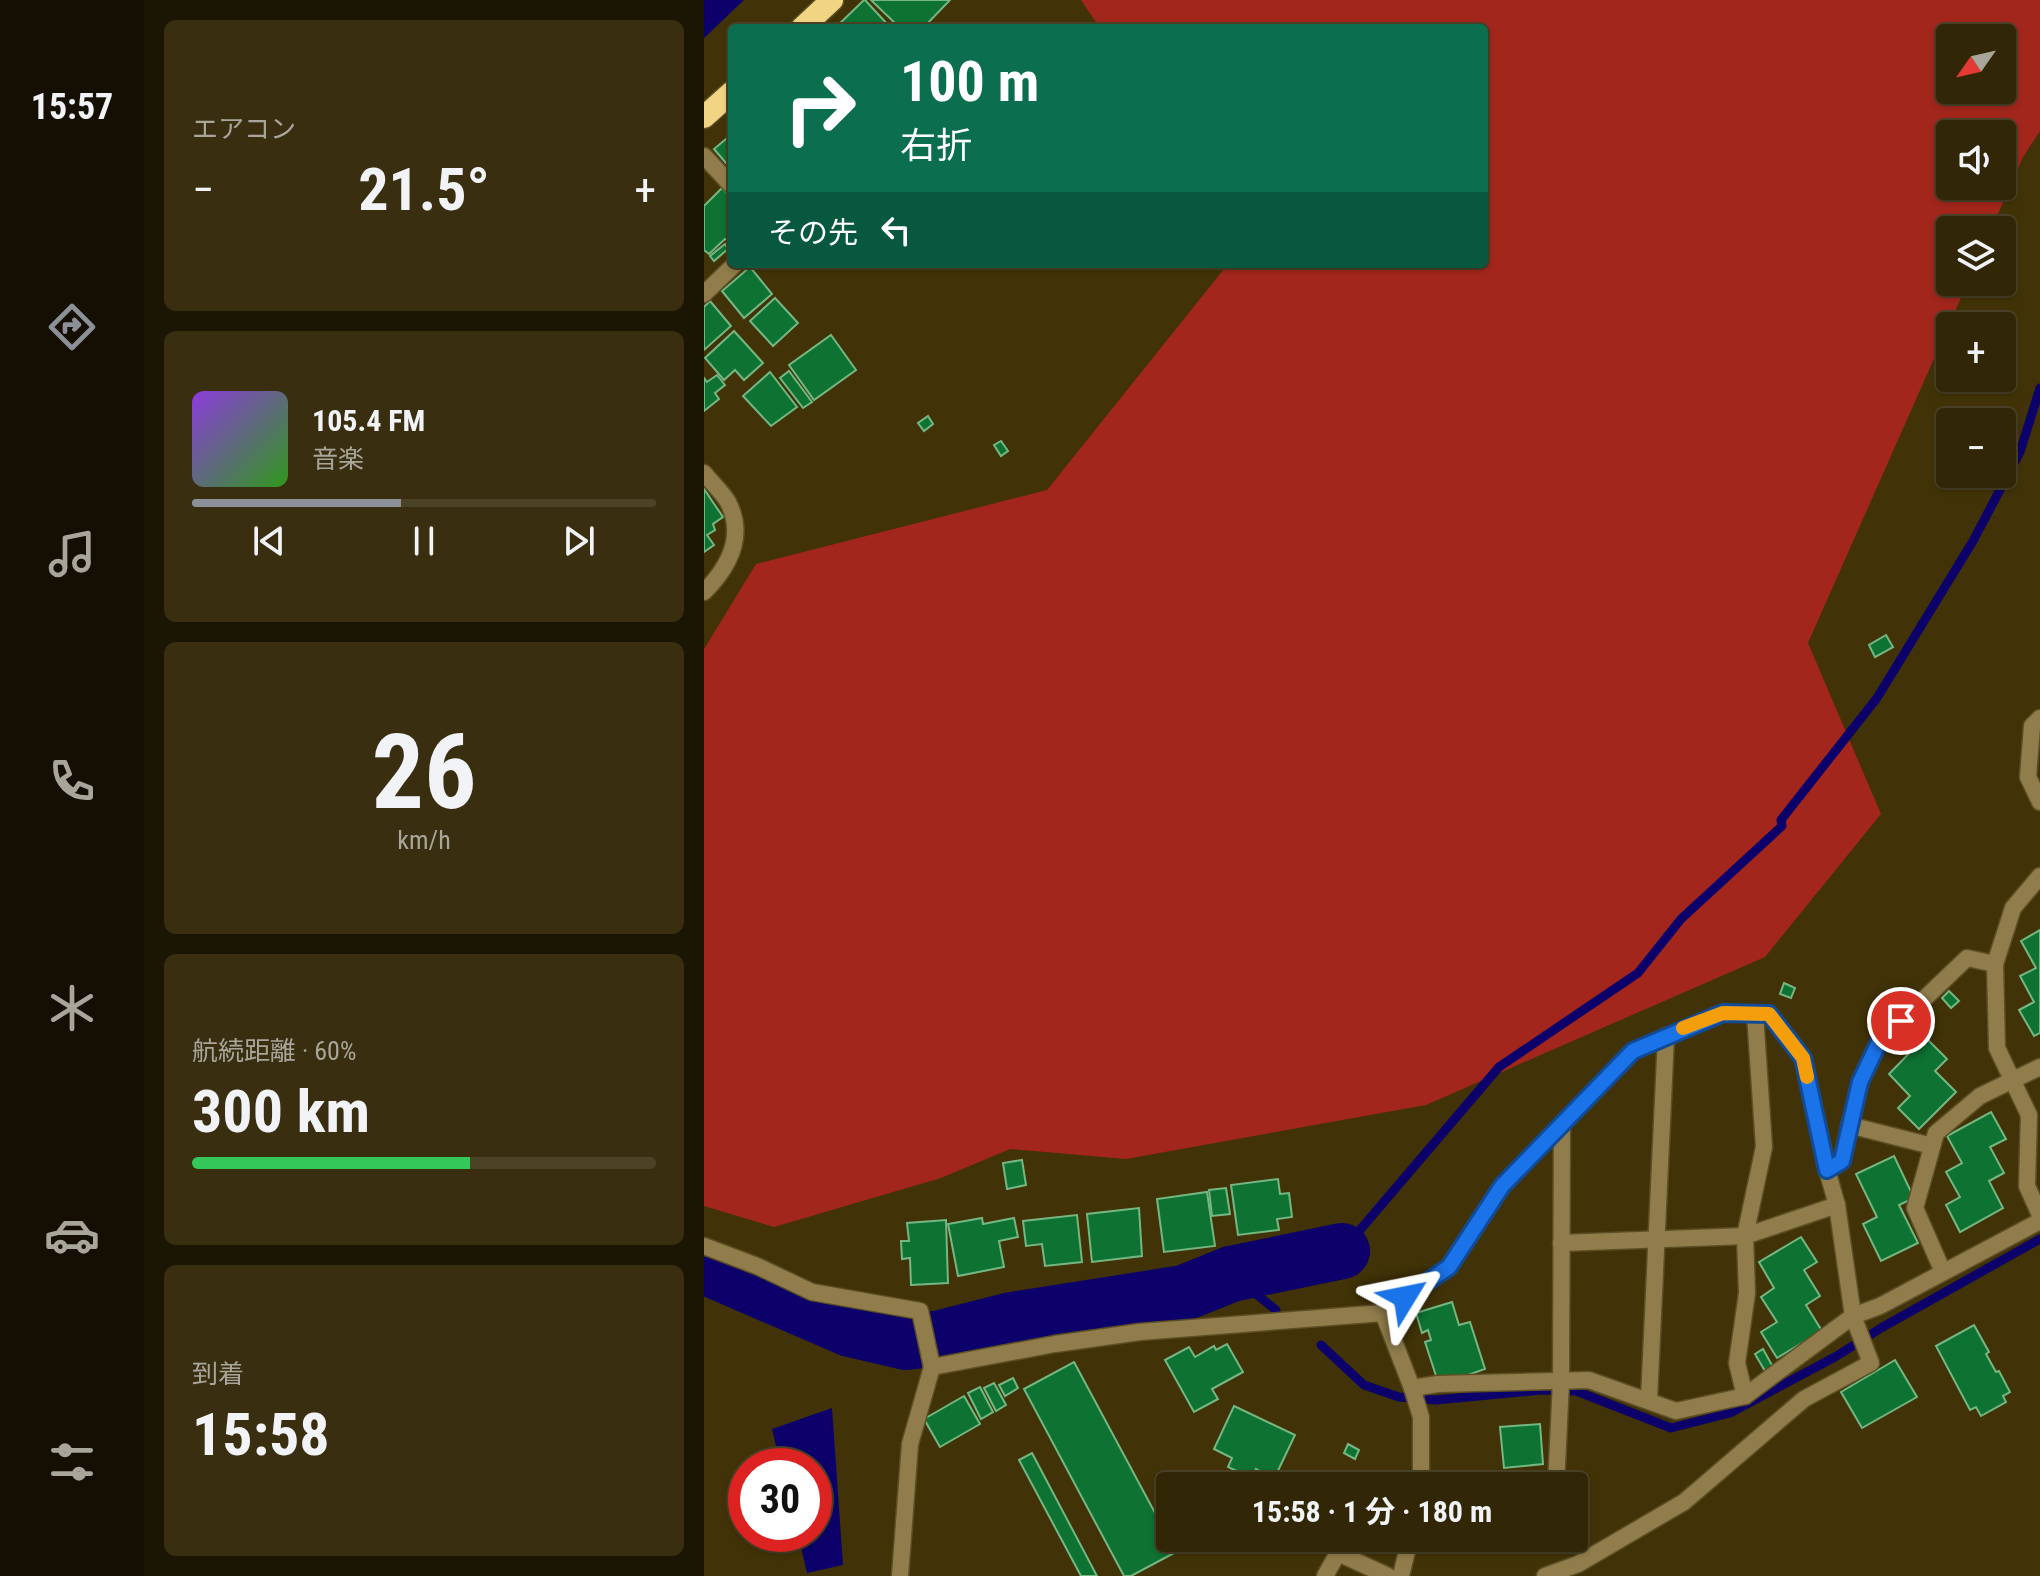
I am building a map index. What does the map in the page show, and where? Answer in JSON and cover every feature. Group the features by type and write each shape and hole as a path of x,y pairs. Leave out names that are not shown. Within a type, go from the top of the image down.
{"highway":[{"path":"806,24 832,0"},
{"path":"704,117 728,96"}],"street":[{"path":"704,156 728,182"},
{"path":"704,294 731,268"},
{"path":"704,473 729,503 736,538 723,573 704,592"},
{"path":"2040,718 2032,726 2028,777 2040,802"},
{"path":"1412,1388 1438,1384 1589,1380 1676,1411 1745,1396 1853,1316 1880,1306 2040,1218 2027,1186 2029,1115 1997,1048 1995,964 2013,908 2040,876"},
{"path":"1827,1170 1842,1161 1860,1082 1879,1042 1967,958 1995,964"},
{"path":"932,1367 1140,1332 1383,1313 1449,1267 1502,1186 1633,1051 1723,1013 1769,1014 1803,1058 1837,1205 1853,1316 1871,1363 1804,1399 1684,1502 1578,1564 1545,1576"},
{"path":"1745,1396 1737,1363 1747,1293 1745,1236 1764,1147 1755,1014"},
{"path":"1649,1400 1666,1036"},
{"path":"1943,1272 1915,1208 1936,1133 1980,1096 2040,1067"},
{"path":"1557,1472 1561,1381 1562,1124"},
{"path":"1849,1125 1932,1146"},
{"path":"1561,1243 1745,1236 1837,1205"},
{"path":"704,1246 812,1292 920,1311 932,1367 910,1444 900,1576"},
{"path":"1383,1313 1421,1417 1421,1472"},
{"path":"1401,1576 1407,1552"},
{"path":"1325,1576 1338,1553 1388,1576"}],"shaded area":[{"path":"704,0 744,0 704,38"},
{"path":"1081,0 2040,0 2040,131 2016,173 2016,120 1936,120 1936,200 2004,200 1997,216 1936,216 1936,296 1962,296 1955,312 1936,312 1936,354 1808,643 1881,814 1765,957 1426,1105 1126,1159 1010,1149 941,1178 774,1227 704,1206 704,649 756,564 1047,490 1225,268 1488,268 1488,24 1097,24"},
{"path":"832,1408 843,1565 807,1573 802,1552 832,1552 832,1448 777,1448 772,1429"}],"building":[{"path":"864,0 887,24 839,24"},
{"path":"871,0 950,0 927,24 896,24"},
{"path":"728,137 728,165 714,149"},
{"path":"722,188 728,195 728,241 725,239 709,254 704,250 704,206"},
{"path":"725,244 728,249 714,261 710,256"},
{"path":"751,268 772,294 744,318 722,291"},
{"path":"775,298 798,323 773,346 750,321"},
{"path":"710,301 731,326 704,350 704,307"},
{"path":"734,331 763,363 744,380 735,370 724,380 705,358"},
{"path":"831,335 856,370 814,400 789,365"},
{"path":"789,371 812,402 803,408 780,378"},
{"path":"770,372 797,407 771,426 743,396"},
{"path":"717,375 725,385 715,393 719,399 704,411 704,378 707,382"},
{"path":"928,416 933,424 924,431 918,423"},
{"path":"1001,441 1008,451 1001,456 994,445"},
{"path":"704,489 723,517 713,524 715,530 707,535 714,545 704,552"},
{"path":"1886,635 1893,647 1875,657 1869,645"},
{"path":"2040,930 2040,1033 2034,1036 2019,1010 2034,1002 2020,976 2036,968 2021,941"},
{"path":"1784,983 1795,988 1791,998 1780,994"},
{"path":"1949,991 1959,1001 1951,1008 1942,998"},
{"path":"1925,1037 1947,1059 1935,1071 1956,1092 1919,1129 1898,1108 1910,1096 1889,1074"},
{"path":"1991,1112 2006,1139 1990,1147 2004,1173 1989,1181 2003,1208 1960,1232 1946,1205 1960,1197 1946,1172 1962,1163 1947,1136"},
{"path":"1894,1156 1914,1198 1899,1205 1918,1243 1881,1261 1863,1224 1877,1217 1856,1174"},
{"path":"1022,1160 1026,1185 1007,1189 1003,1163"},
{"path":"1278,1179 1280,1194 1289,1193 1292,1217 1277,1219 1279,1230 1238,1235 1231,1185"},
{"path":"1226,1188 1230,1214 1212,1216 1209,1190"},
{"path":"1207,1192 1215,1246 1164,1252 1157,1199"},
{"path":"1139,1208 1142,1256 1092,1262 1087,1214"},
{"path":"1077,1215 1082,1262 1045,1266 1042,1244 1026,1246 1023,1221"},
{"path":"982,1218 983,1224 1014,1218 1018,1237 999,1241 1004,1267 958,1276 948,1224"},
{"path":"946,1220 948,1283 911,1285 910,1258 902,1259 901,1241 909,1241 907,1223"},
{"path":"1801,1237 1817,1262 1804,1270 1820,1296 1806,1305 1822,1331 1777,1358 1761,1332 1777,1322 1761,1297 1774,1288 1759,1262"},
{"path":"1452,1302 1459,1325 1470,1322 1485,1369 1438,1382 1425,1342 1431,1340 1428,1330 1422,1333 1416,1313"},
{"path":"1974,1325 1989,1352 1986,1354 2010,1392 2003,1396 2006,1402 1981,1416 1976,1407 1970,1410 1936,1346"},
{"path":"1227,1344 1243,1372 1212,1389 1218,1399 1194,1412 1165,1360 1189,1347 1195,1357 1214,1346 1216,1350"},
{"path":"1763,1349 1773,1367 1765,1371 1755,1354"},
{"path":"1895,1360 1917,1397 1862,1428 1841,1392"},
{"path":"1074,1362 1156,1515 1156,1552 1176,1552 1131,1576 1124,1576 1024,1389"},
{"path":"1013,1378 1018,1388 1005,1396 999,1385"},
{"path":"994,1383 1006,1405 996,1411 984,1388"},
{"path":"980,1387 993,1412 981,1419 968,1393"},
{"path":"964,1396 980,1424 940,1447 924,1419"},
{"path":"1234,1406 1295,1435 1277,1472 1256,1469 1255,1472 1239,1472 1228,1467 1232,1458 1214,1449"},
{"path":"1540,1424 1543,1464 1504,1468 1500,1427"},
{"path":"1348,1444 1359,1450 1355,1459 1344,1453"},
{"path":"1032,1453 1097,1576 1081,1576 1019,1460"}],"waterway":[{"path":"1342,1251 1499,1067 1638,973 1681,919 1782,826 1781,820 1877,698 1973,541 2020,452 2040,388"},
{"path":"1321,1345 1364,1385 1399,1397 1436,1400 1542,1390 1576,1391 1671,1428 1730,1413 1835,1357 2040,1239"},
{"path":"704,1266 850,1329 906,1342 941,1338 1012,1320 1184,1293 1231,1274 1342,1251"},
{"path":"1231,1274 1276,1310"}],"slow traffic":[{"path":"1683,1028 1723,1013 1769,1014 1803,1058 1807,1077"}],"route":[{"path":"1405,1297 1449,1267 1502,1186 1633,1051 1723,1013 1769,1014 1803,1058 1827,1170 1842,1161 1860,1082 1879,1042 1901,1021"}]}
